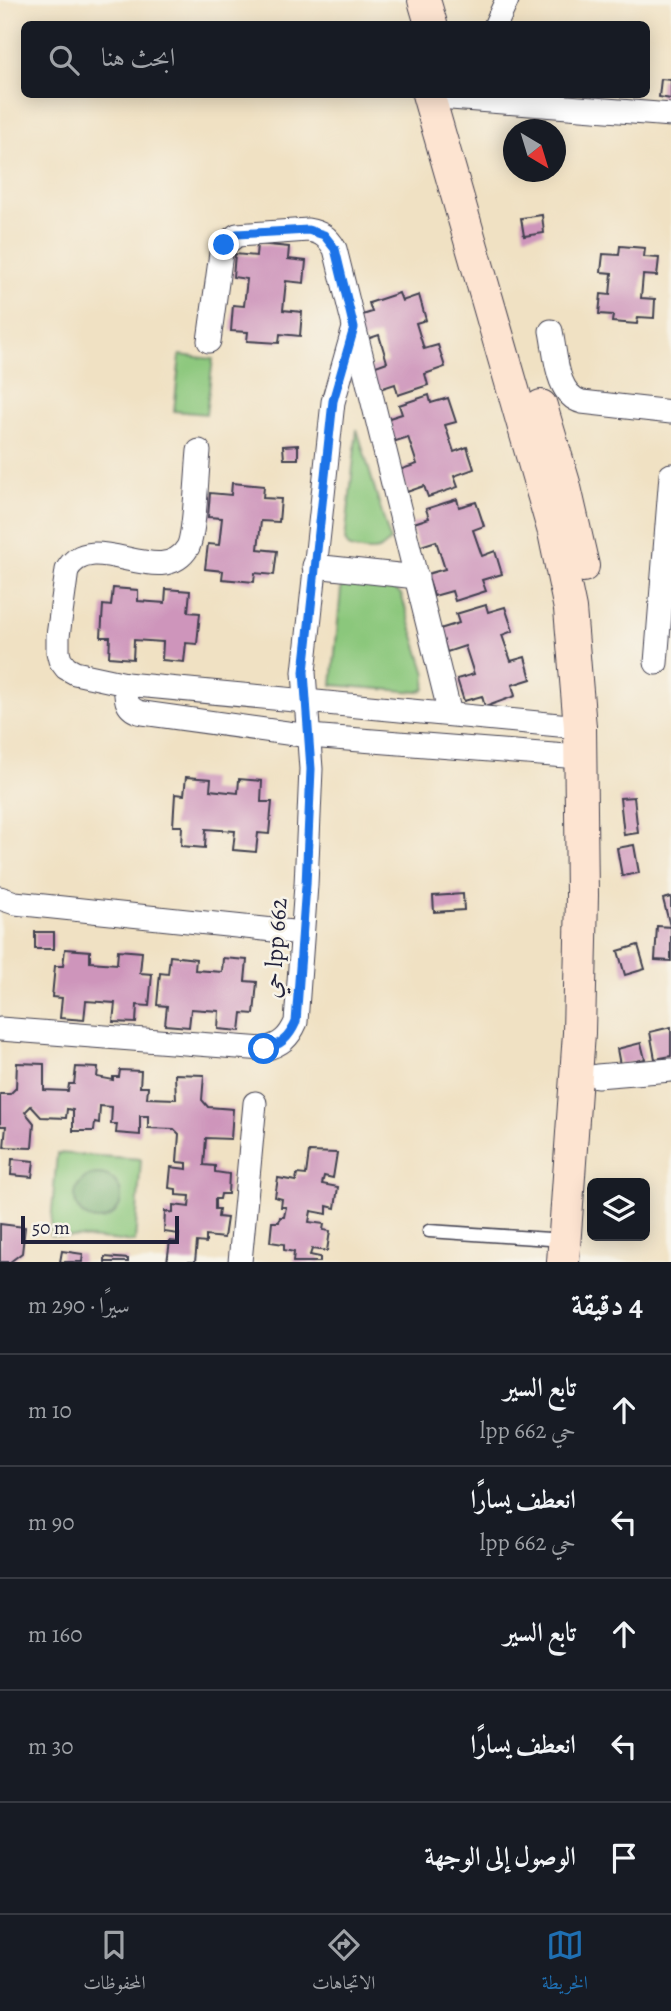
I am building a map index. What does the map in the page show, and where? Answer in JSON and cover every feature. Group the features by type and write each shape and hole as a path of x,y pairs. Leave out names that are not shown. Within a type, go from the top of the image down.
{"main road":[{"path":"403,0 409,21"},
{"path":"424,0 430,21"},
{"path":"444,98 554,532 570,609 580,742 582,895 571,1255"},
{"path":"444,98 564,484 589,602 596,656 600,723 597,1076 571,1255"}],"street":[{"path":"497,21 507,0"},
{"path":"467,98 671,115"},
{"path":"209,341 224,245 237,234 308,230 324,235 335,249 450,714"},
{"name":"حي lpp 662","path":"0,1029 264,1049 284,1041 292,1032 296,1022 311,769 304,672 333,401 354,328"},
{"path":"551,331 562,383 569,397 583,402 671,412"},
{"path":"199,451 191,539 181,555 163,564 88,554 76,558 67,570 58,636 60,660 66,668 75,673 126,684 450,714 580,742"},
{"path":"656,663 671,475"},
{"path":"314,566 417,577"},
{"path":"126,684 128,704 137,712 309,736 580,742"},
{"path":"0,898 15,903 302,933"},
{"path":"597,1076 671,1070"},
{"path":"240,1262 256,1103"}],"lane":[{"path":"429,1231 571,1255"}],"green space":[{"path":"180,355 213,359 206,414 174,411"},
{"path":"357,429 390,540 382,548 372,551 350,548 345,541"},
{"path":"354,580 392,587 401,594 426,674 425,689 418,692 332,685 341,589 344,582"},
{"path":"57,1153 141,1159 135,1242 50,1235"},
{"path":"98,1174 107,1175 114,1181 120,1188 120,1206 114,1213 107,1219 98,1220 89,1219 82,1213 76,1206 75,1197 76,1188 82,1181 89,1175"}],"building":[{"path":"661,79 671,80 671,99 659,97"},
{"path":"542,215 544,233 524,236 521,218"},
{"path":"257,244 289,247 288,259 306,261 304,283 286,281 283,310 302,312 300,336 280,334 279,343 247,341 248,332 231,331 233,305 244,306 247,279 233,277 235,254 256,256"},
{"path":"620,246 645,248 644,257 659,258 657,276 643,275 641,298 655,299 654,318 638,317 637,324 612,322 613,315 599,314 601,294 610,295 612,273 601,272 603,254 619,255"},
{"path":"399,293 402,301 419,295 426,320 416,323 424,349 438,345 445,367 425,374 428,385 398,395 395,384 377,390 370,368 387,362 379,335 361,341 353,318 372,312 369,303"},
{"path":"429,395 431,403 448,398 456,422 445,425 454,452 467,447 474,469 454,476 458,487 428,497 424,486 407,492 399,470 417,464 408,437 390,443 383,420 402,414 399,405"},
{"path":"298,445 298,459 284,459 283,446"},
{"path":"232,483 264,486 263,498 281,499 279,522 261,521 258,549 277,551 274,575 255,573 254,582 222,579 223,571 205,569 208,544 219,545 222,518 208,517 210,493 231,495"},
{"path":"457,499 459,507 476,502 484,526 473,530 482,556 495,551 502,574 482,580 486,591 455,601 452,591 434,596 427,574 445,569 436,541 418,547 411,524 429,518 426,509"},
{"path":"113,588 138,590 138,601 165,603 166,589 190,591 188,612 200,613 197,644 186,643 184,662 162,660 163,642 134,640 133,659 109,657 110,637 101,637 103,605 111,606"},
{"path":"486,605 488,612 505,607 513,631 502,635 511,661 525,657 531,679 512,685 515,696 485,707 482,696 464,701 457,679 474,674 465,646 447,652 440,629 459,623 456,614"},
{"path":"186,777 211,779 210,790 238,793 239,779 262,781 261,802 272,802 269,834 258,833 256,852 233,850 235,831 206,829 205,848 181,846 182,826 173,826 175,794 184,795"},
{"path":"634,797 638,833 624,835 620,798"},
{"path":"634,845 639,873 622,876 617,848"},
{"path":"463,894 464,910 434,912 433,896"},
{"path":"671,897 671,926 670,926 663,899"},
{"path":"657,926 671,927 671,961 655,960"},
{"path":"35,932 54,932 54,949 35,949"},
{"path":"638,945 645,969 625,975 618,951"},
{"path":"65,949 90,951 90,962 117,964 118,950 142,952 140,973 152,974 149,1006 137,1005 136,1023 113,1022 115,1003 86,1001 84,1020 60,1018 62,998 52,997 55,966 63,966"},
{"path":"170,956 196,959 195,970 222,972 223,958 247,960 245,981 257,982 254,1014 242,1013 240,1031 218,1029 219,1011 191,1009 189,1027 165,1025 167,1006 157,1005 160,973 168,974"},
{"path":"671,1027 671,1056 655,1059 650,1032"},
{"path":"641,1043 645,1059 620,1065 617,1049"},
{"path":"17,1063 44,1064 44,1090 68,1091 69,1084 74,1084 76,1067 98,1068 97,1077 113,1080 113,1077 119,1077 120,1070 141,1071 140,1087 148,1087 147,1098 176,1099 175,1074 204,1075 202,1100 208,1107 233,1109 231,1139 206,1138 204,1165 215,1166 215,1172 229,1174 228,1194 221,1194 220,1199 215,1199 215,1209 219,1209 218,1217 227,1218 224,1238 206,1236 206,1243 197,1242 195,1262 167,1262 170,1241 178,1242 179,1234 164,1232 165,1211 173,1213 173,1205 189,1207 190,1196 176,1195 176,1189 169,1188 171,1167 187,1169 187,1163 177,1162 179,1134 174,1129 148,1128 148,1116 140,1116 140,1135 116,1133 117,1124 111,1124 112,1107 100,1106 99,1123 95,1122 94,1131 73,1131 73,1110 67,1109 66,1118 41,1117 31,1106 25,1112 34,1123 32,1148 4,1147 6,1126 0,1126 0,1094 10,1094 16,1088"},
{"path":"309,1152 337,1153 333,1178 324,1176 322,1184 338,1187 335,1208 327,1206 327,1214 311,1211 309,1222 324,1224 323,1230 330,1231 327,1251 312,1249 310,1255 320,1257 320,1262 293,1262 294,1252 284,1250 284,1244 270,1242 272,1222 279,1222 280,1217 284,1217 286,1207 281,1207 282,1199 275,1197 278,1178 296,1181 297,1174 306,1175"},
{"path":"12,1159 34,1161 32,1177 11,1175"},
{"path":"0,1224 25,1227 22,1253 10,1262 0,1262"},
{"path":"62,1251 83,1254 82,1262 60,1262"},
{"path":"105,1257 128,1259 128,1262 105,1262"}],"route":[{"path":"224,245 237,234 308,230 324,235 335,249 354,328 333,401 304,672 311,769 296,1022 284,1041 264,1049"}]}
